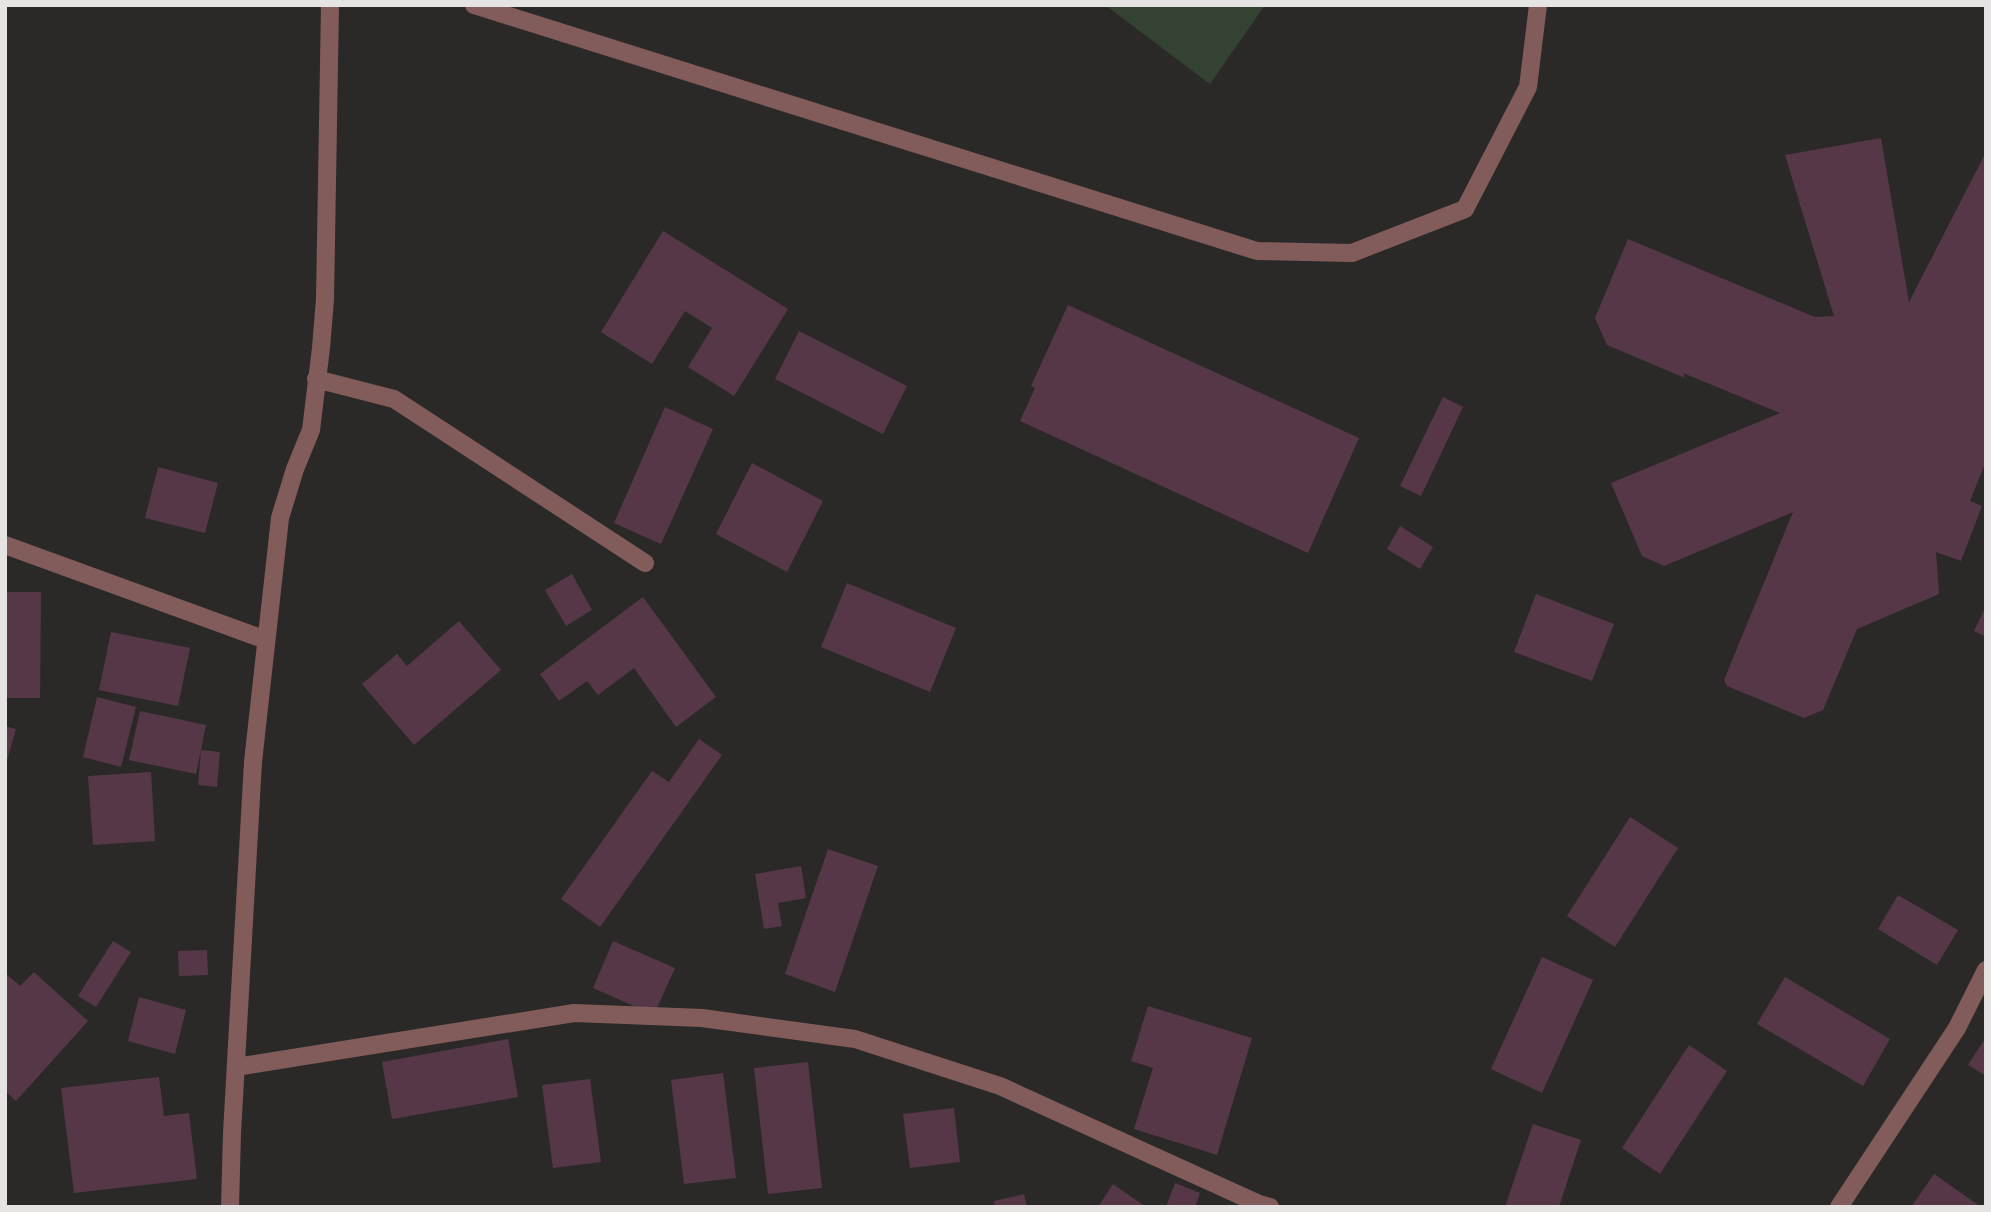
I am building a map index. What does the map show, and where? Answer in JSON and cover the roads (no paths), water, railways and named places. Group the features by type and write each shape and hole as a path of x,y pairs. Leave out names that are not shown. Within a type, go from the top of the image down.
{"street":[{"path":"230,1207 253,762 280,517 311,430 325,299 330,5"},
{"path":"474,5 1256,251 1352,253 1465,209 1528,87 1538,5"},
{"path":"316,380 394,399 645,563"},
{"path":"5,545 266,640"},
{"path":"1839,1207 1957,1028 1986,970"},
{"path":"236,1067 574,1013 702,1018 855,1039 1000,1086 1270,1207"}]}
